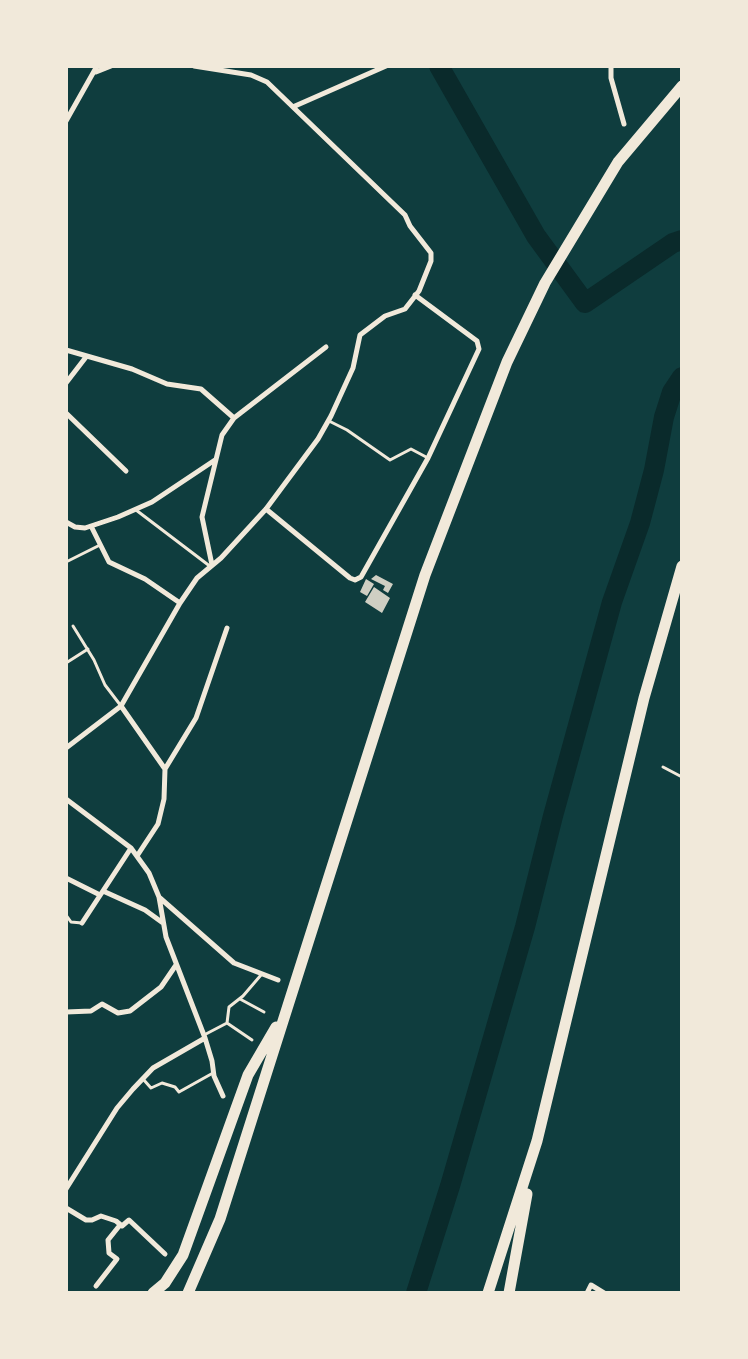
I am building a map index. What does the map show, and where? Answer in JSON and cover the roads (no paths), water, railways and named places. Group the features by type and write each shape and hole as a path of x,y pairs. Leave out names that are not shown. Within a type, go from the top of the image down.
{"highway":[{"path":"188,1293 220,1219 425,575 507,362 545,283 618,162 682,86"},
{"path":"509,1293 537,1141 644,698 682,566"},
{"path":"153,1293 165,1283 183,1255 248,1076 285,1012"},
{"path":"488,1293 537,1141"}],"street":[{"path":"66,121 96,69 110,66"},
{"path":"66,748 121,706 180,603 197,578 211,566 266,508 318,439 352,368 360,335 385,316 405,309 416,295 432,253 424,240 410,226 405,215 267,82 251,75 194,66"},
{"path":"294,106 386,66"},
{"path":"611,66 611,78 624,124"},
{"path":"266,508 356,580 361,577 428,458 479,344 416,295"},
{"path":"211,566 202,517 209,496 214,460 222,435 234,418 326,347"},
{"path":"66,350 132,369 167,384 201,389 234,418"},
{"path":"66,384 86,357"},
{"path":"66,413 126,471"},
{"path":"66,522 75,527 91,526 136,510 152,502 214,460"},
{"path":"91,526 109,562 145,579 180,603"},
{"path":"137,856 158,824 164,799 165,768 196,718 227,628"},
{"path":"121,706 165,768"},
{"path":"66,799 131,848 149,874 159,897 176,965 204,1037 214,1073 223,1096"},
{"path":"82,923 131,848"},
{"path":"66,878 145,910 164,923"},
{"path":"159,897 234,964 278,980"},
{"path":"66,1012 91,1012 102,1004 118,1013 130,1011 161,987 176,965"},
{"path":"66,1189 117,1108 142,1079 153,1068 204,1037"},
{"path":"66,1208 86,1220 92,1220 101,1216 116,1221 120,1225"},
{"path":"96,1286 116,1259 109,1253 108,1240 120,1225 122,1226 129,1220 165,1254"},
{"path":"586,1293 591,1285 604,1293"}],"lane":[{"path":"328,421 347,430 390,460 411,448 428,458"},
{"path":"136,510 211,566"},
{"path":"66,562 100,545"},
{"path":"73,626 88,649 105,685 121,706"},
{"path":"66,663 88,649"},
{"path":"663,767 682,777"},
{"path":"66,915 71,922 82,923"},
{"path":"227,1023 229,1007 240,998 261,974"},
{"path":"240,998 264,1012"},
{"path":"204,1037 227,1023"},
{"path":"227,1023 252,1040"},
{"path":"142,1079 151,1088 162,1084 176,1087 179,1092 214,1073"}],"waterway":[{"path":"439,66 536,236 585,303 673,243 682,240"},
{"path":"416,1293 450,1186 525,927 553,816 612,602 640,523 654,470 664,417 672,392 682,377"}]}
